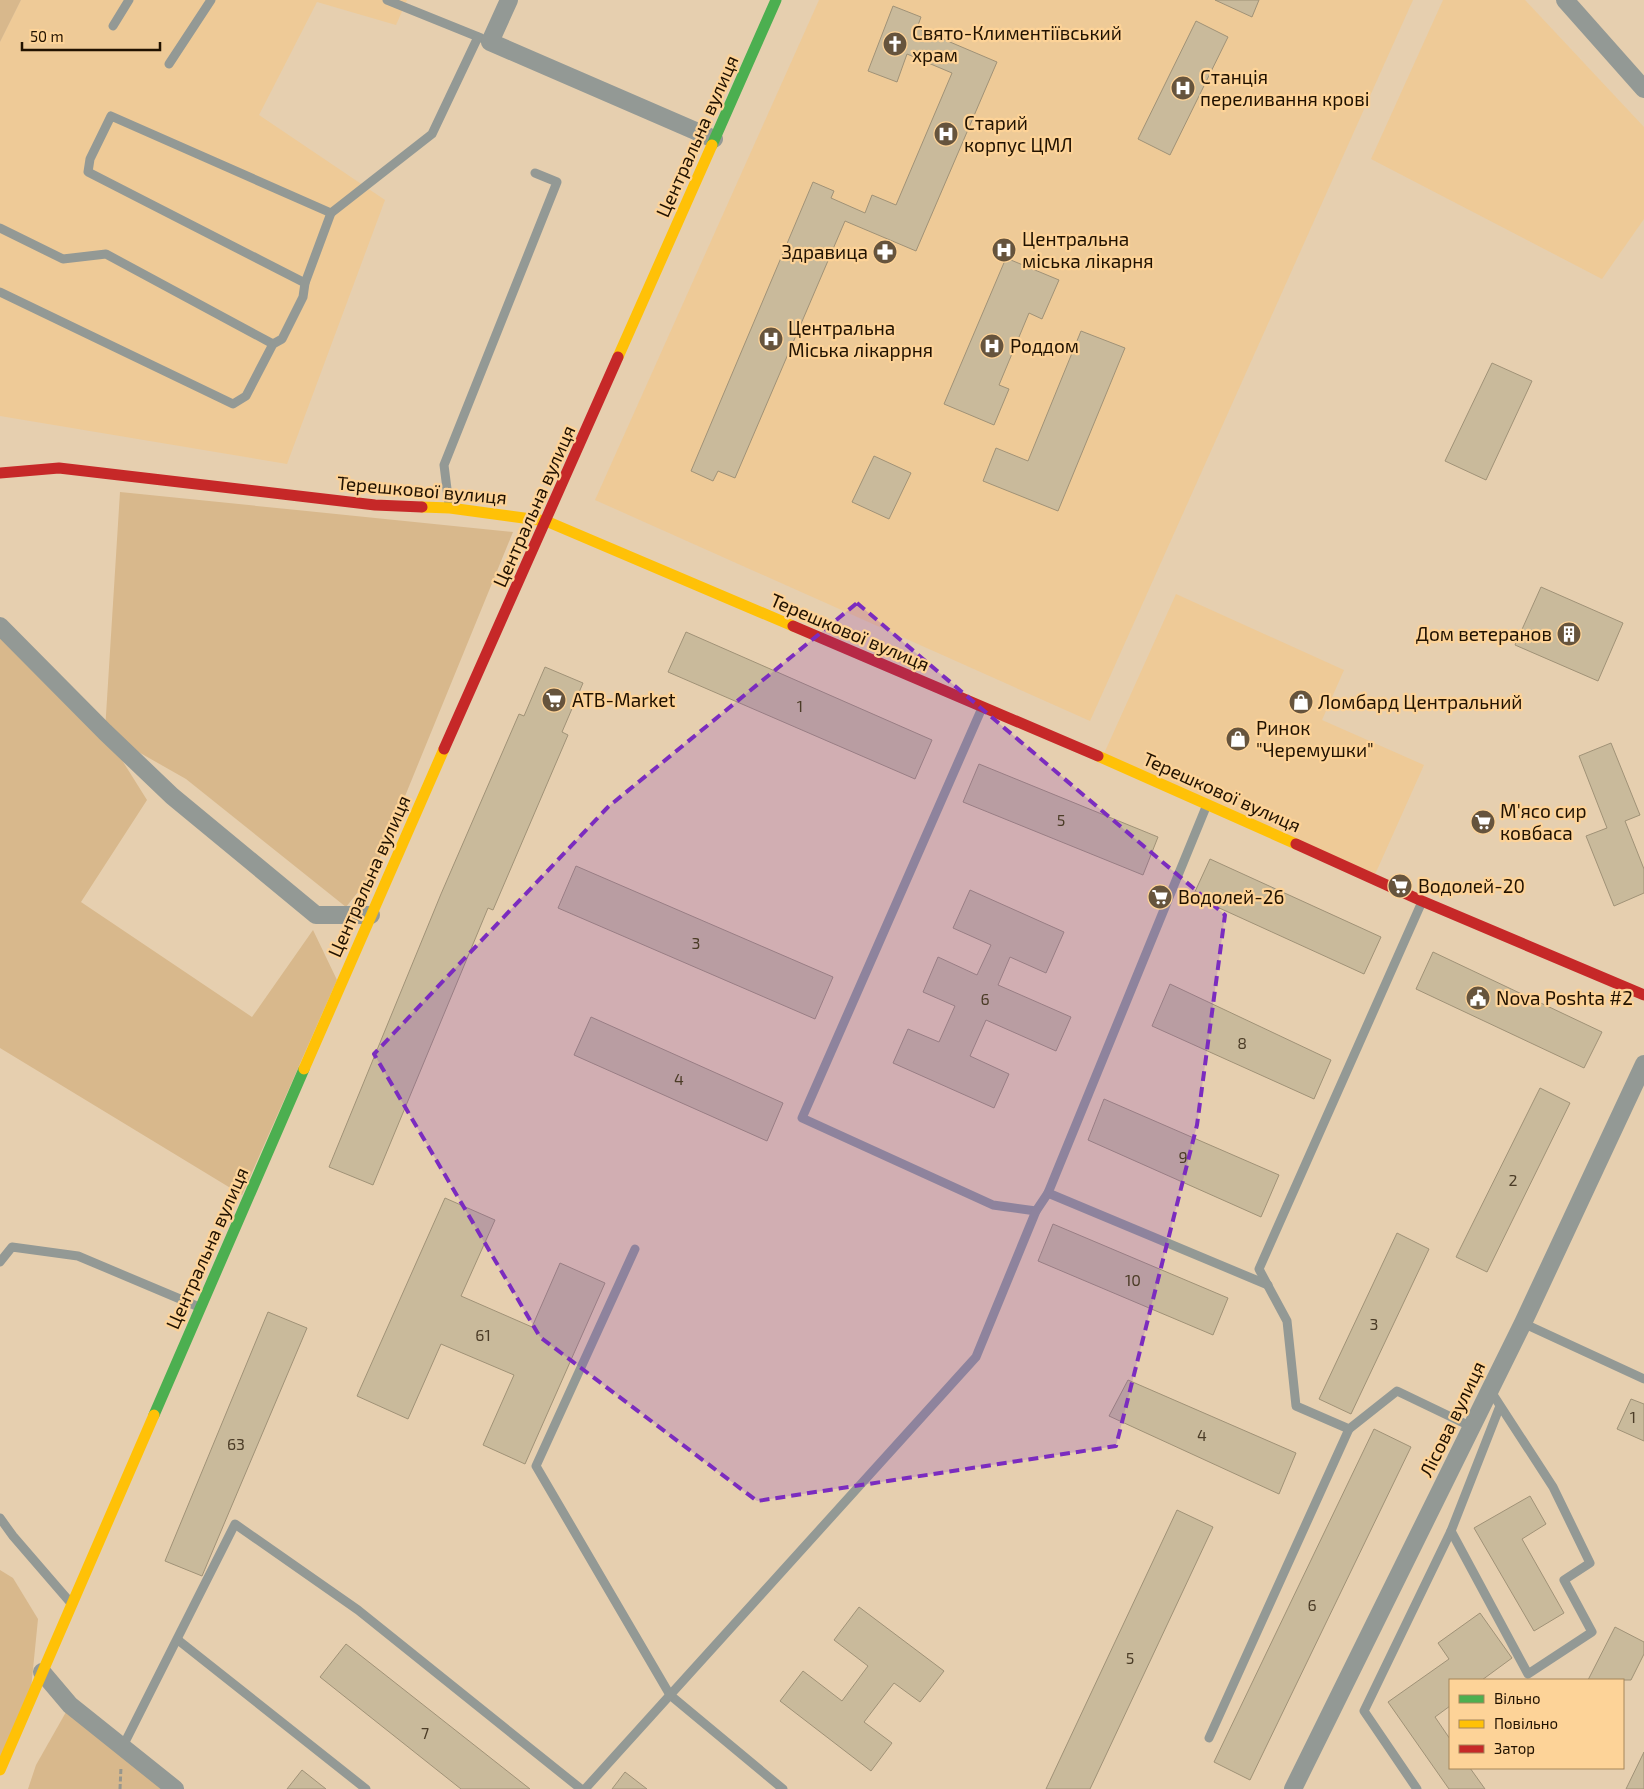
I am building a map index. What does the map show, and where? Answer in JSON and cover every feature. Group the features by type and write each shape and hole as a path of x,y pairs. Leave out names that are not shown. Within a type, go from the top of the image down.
{"main road":[{"name":"Центральна вулиця","path":"0,1770 371,916 776,0"},
{"name":"Терешкової вулиця","path":"0,473 59,468 375,505 450,508 546,521 1102,758 1422,901 1644,995"}],"street":[{"path":"509,0 484,39 714,139"},
{"path":"1565,0 1644,89"},
{"path":"0,626 104,732 172,796 316,915 371,916"},
{"name":"Лісова вулиця","path":"1293,1789 1523,1323 1644,1064"},
{"path":"42,1672 70,1705 175,1789"}],"lane":[{"path":"113,26 128,0"},
{"path":"169,64 211,0"},
{"path":"0,292 233,404 246,396 273,344 282,339 303,297 305,283 331,214 432,134 484,39 387,0"},
{"path":"305,283 88,172 90,159 111,116 331,214"},
{"path":"450,508 444,465 557,182 535,173"},
{"path":"0,228 63,259 106,254 273,344"},
{"path":"982,708 802,1118 994,1205 1036,1211"},
{"path":"585,1789 976,1357 1036,1211 1048,1193 1207,805"},
{"path":"1349,1429 1296,1406 1287,1321 1259,1269 1422,901"},
{"path":"1048,1193 1268,1285"},
{"path":"0,1262 12,1247 78,1256 200,1307"},
{"path":"635,1249 536,1466 670,1695 783,1789"},
{"path":"1523,1323 1644,1379"},
{"path":"1451,1531 1528,1674 1592,1632 1564,1580 1590,1563 1554,1487 1490,1390"},
{"path":"1209,1738 1349,1429 1396,1391 1472,1427"},
{"path":"1417,1789 1364,1711 1451,1531 1500,1406"},
{"path":"0,1518 13,1536 72,1604"},
{"path":"122,1748 235,1524 358,1610 581,1789"},
{"path":"178,1640 366,1789"}],"highlighted area":[{"path":"857,603 1225,915 1197,1125 1116,1446 757,1501 540,1337 374,1054 608,807"}],"shaded area":[{"path":"0,0 21,0 0,42"},
{"path":"21,0 407,0 396,25 317,2 259,115 385,200 287,464 0,416 0,42"},
{"name":"Центральна міська лікарня","path":"819,0 1413,0 1090,721 595,500"},
{"path":"1443,0 1525,0 1644,127 1644,219 1602,279 1371,159"},
{"path":"120,492 513,532 374,872 346,907 186,779 105,733 147,800 81,902 252,1017 313,930 337,980 242,1195 0,1048 0,626 105,731"},
{"name":"Ринок \"Черемушки\"","path":"1176,594 1344,670 1322,720 1424,765 1373,879 1102,758"},
{"path":"0,1570 13,1578 38,1619 31,1689 0,1760"},
{"path":"70,1705 175,1789 28,1789 36,1765"}],"building":[{"path":"1215,0 1259,0 1252,17"},
{"path":"893,6 921,17 917,28 997,62 916,251 845,221 735,478 718,471 713,481 691,471 813,182 834,191 831,198 865,213 872,195 896,205 952,73 907,54 897,82 868,71"},
{"name":"Станція переливання крові","path":"1196,21 1228,37 1170,155 1138,139"},
{"name":"Роддом","path":"1006,258 1059,280 1042,319 1029,313 999,385 1009,389 994,425 944,404"},
{"path":"1081,331 1125,348 1058,511 983,481 996,448 1028,461"},
{"path":"1492,363 1532,381 1486,480 1445,461"},
{"path":"874,456 911,473 889,519 852,502"},
{"name":"Дом ветеранов","path":"1541,587 1623,623 1598,681 1515,645"},
{"path":"686,632 932,740 915,779 668,672"},
{"path":"545,667 583,683 562,732 568,735 493,910 488,908 373,1185 329,1167 441,894 519,714 524,716"},
{"path":"1611,743 1640,815 1625,821 1644,869 1644,893 1614,906 1586,836 1607,828 1579,756"},
{"path":"979,764 1158,837 1143,875 963,802"},
{"path":"1210,859 1381,937 1364,974 1193,896"},
{"path":"576,866 833,977 815,1019 558,908"},
{"path":"970,890 1064,932 1046,973 1010,957 998,985 1071,1017 1056,1051 986,1020 970,1056 1009,1074 994,1108 893,1063 908,1029 939,1042 955,1006 923,992 938,957 977,975 991,945 953,928"},
{"path":"1433,952 1602,1032 1584,1068 1416,989"},
{"path":"1170,984 1331,1060 1314,1099 1152,1026"},
{"path":"591,1017 783,1103 767,1141 574,1055"},
{"path":"1540,1088 1570,1103 1487,1272 1456,1257"},
{"path":"1104,1099 1279,1175 1261,1217 1088,1140"},
{"path":"445,1198 495,1220 461,1296 532,1327 560,1263 605,1283 525,1464 483,1445 514,1375 441,1344 408,1419 357,1396"},
{"path":"1053,1224 1228,1298 1213,1335 1038,1261"},
{"path":"1397,1233 1429,1249 1351,1414 1319,1399"},
{"path":"268,1312 307,1328 202,1576 165,1561"},
{"path":"1128,1380 1296,1453 1279,1494 1109,1416"},
{"path":"1631,1399 1644,1404 1644,1441 1617,1429"},
{"path":"1374,1429 1411,1447 1250,1780 1214,1762"},
{"path":"1530,1496 1546,1524 1522,1539 1564,1613 1534,1631 1474,1528"},
{"path":"1177,1510 1213,1527 1090,1789 1046,1789"},
{"path":"859,1607 944,1671 920,1702 894,1683 864,1722 892,1743 871,1771 780,1701 803,1671 842,1701 868,1666 834,1640"},
{"path":"1480,1613 1512,1658 1483,1679 1449,1679 1449,1707 1435,1717 1449,1738 1449,1769 1471,1769 1485,1789 1449,1789 1388,1702 1449,1659 1438,1643"},
{"path":"1615,1627 1644,1642 1644,1654 1631,1680 1589,1679"},
{"path":"346,1644 530,1789 461,1789 320,1677"},
{"path":"1644,1752 1644,1789 1626,1789"},
{"path":"302,1770 326,1789 287,1789"},
{"path":"625,1772 647,1789 612,1789"}],"traffic: fast":[{"path":"712,145 776,0"},
{"path":"154,1415 304,1069"}],"traffic: slow":[{"path":"618,357 712,145"},
{"path":"422,507 450,508 546,521 793,626"},
{"path":"304,1069 444,749"},
{"path":"1098,756 1296,844"},
{"path":"0,1770 154,1415"}],"traffic: jam":[{"path":"444,749 618,357"},
{"path":"0,473 59,468 375,505 422,507"},
{"path":"793,626 1098,756"},
{"path":"1296,844 1422,901 1644,995"}],"place":[{"name":"Свято-Климентіївський храм","path":"895,44"},
{"name":"Станція переливання крові","path":"1183,88"},
{"name":"Старий корпус ЦМЛ","path":"946,134"},
{"name":"Центральна міська лікарня","path":"1004,250"},
{"name":"Здравица","path":"885,252"},
{"name":"Центральна Міська лікаррня","path":"771,339"},
{"name":"Роддом","path":"992,346"},
{"name":"Дом ветеранов","path":"1569,634"},
{"name":"ATB-Market","path":"554,700"},
{"name":"Ломбард Центральний","path":"1301,702"},
{"name":"Ринок \"Черемушки\"","path":"1238,739"},
{"name":"М'ясо сир ковбаса","path":"1483,822"},
{"name":"Водолей-20","path":"1400,886"},
{"name":"Водолей-26","path":"1160,897"},
{"name":"Nova Poshta #2","path":"1478,998"}]}
